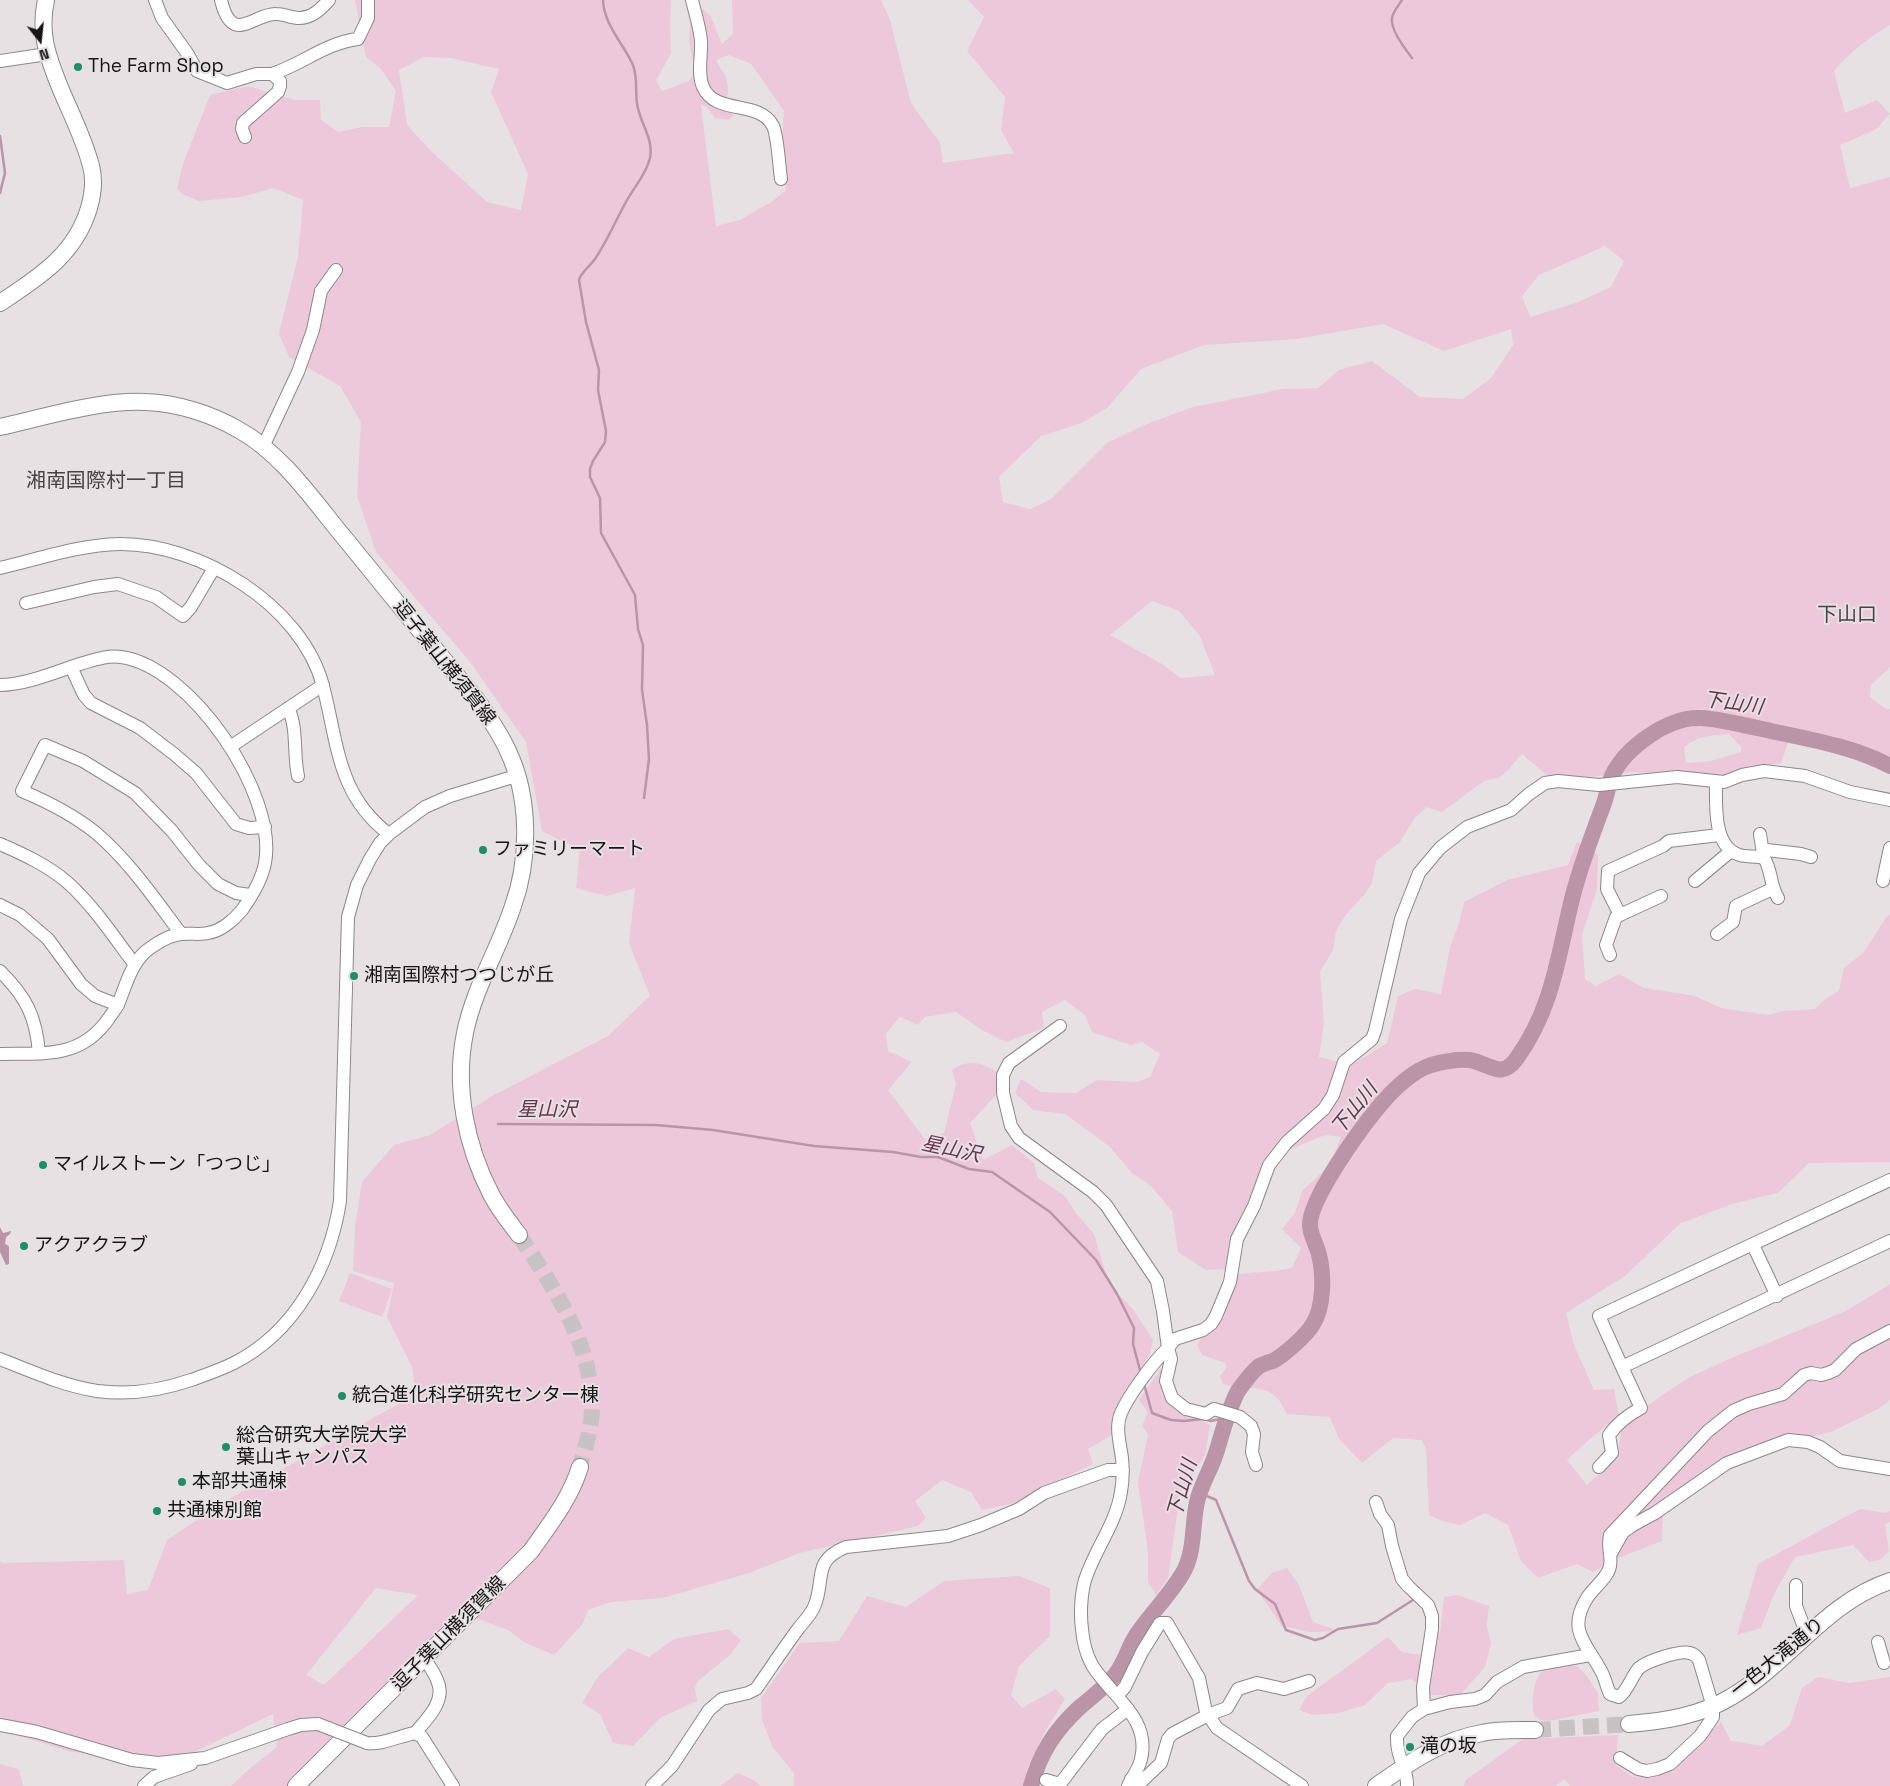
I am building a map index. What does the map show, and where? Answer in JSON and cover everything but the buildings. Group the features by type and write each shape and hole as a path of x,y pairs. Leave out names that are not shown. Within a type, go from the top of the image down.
{"main road":[{"path":"0,302 33,281 62,258 76,239 85,219 93,189 92,168 84,144 47,54 43,25 46,0"},
{"name":"逗子葉山横須賀線","path":"0,428 107,404 145,402 208,415 240,430 263,447 307,493 476,700 509,752 523,805 526,839 522,874 514,906 473,1003 464,1034 461,1086 465,1121 477,1163 492,1195 519,1235"},
{"name":"逗子葉山横須賀線","path":"296,1786 425,1659 530,1551 559,1512 575,1484 580,1467"},
{"name":"一色大滝通り","path":"1629,1724 1690,1715 1713,1707 1747,1687 1835,1611 1862,1593 1890,1581"},
{"path":"1376,1786 1426,1753 1466,1736 1499,1731 1535,1730"}],"street":[{"path":"156,0 162,18 187,53 197,71 227,83 256,74 272,74 292,66 319,50 342,41 358,39 368,18 368,0"},
{"path":"221,0 227,17 235,24 246,24 274,14 300,18 320,10 329,0"},
{"path":"692,0 701,39 700,69 703,86 711,97 736,108 757,111 768,118 774,128 780,179"},
{"path":"0,61 47,54"},
{"path":"245,137 242,129 243,123 278,92 280,81 272,74"},
{"path":"263,447 298,372 313,330 321,291 336,270"},
{"path":"0,568 99,545 120,544 142,546 189,556 243,584 288,621 303,640 323,684 342,770 355,798 370,817 389,834"},
{"path":"26,603 94,587 118,584 156,597 182,616 191,607 214,568"},
{"path":"0,685 19,683 100,658 113,656 148,665 172,681 202,710 230,747 253,789 261,808 265,827 265,862 260,881 242,909 231,921 209,933 181,934 164,939 144,953 134,965 118,1005 103,1027 86,1043 58,1052 0,1054"},
{"path":"71,667 84,695 91,703 140,728 174,754 196,773 236,824 249,828 265,827"},
{"path":"230,747 323,684"},
{"path":"288,708 293,718 295,763 298,776"},
{"path":"181,934 127,864 96,833 48,802 22,792 45,744 83,761 134,793 172,831 199,865 218,884 236,893 250,895"},
{"path":"1129,1783 1141,1759 1143,1747 1140,1727 1128,1709 1092,1665 1084,1643 1082,1627 1083,1590 1090,1569 1114,1521 1121,1494 1123,1470 1118,1427 1120,1415 1131,1396 1175,1339 1203,1330 1211,1324 1230,1282 1237,1239 1254,1206 1269,1165 1287,1142 1324,1109 1333,1095 1344,1062 1372,1039 1401,919 1419,873 1429,858 1467,827 1511,810 1545,783 1558,781 1599,786 1677,777 1724,782 1742,775 1764,771 1805,776 1850,792 1890,800"},
{"path":"0,1359 67,1384 98,1391 154,1390 189,1381 235,1363 259,1347 282,1327 302,1303 323,1264 336,1228 340,1201 348,917 357,885 370,859 389,834 425,806 450,796 516,776"},
{"path":"1716,782 1719,835 1731,851 1744,856 1762,856"},
{"path":"1717,934 1732,922 1736,906 1775,894 1767,862 1762,856 1760,834"},
{"path":"1620,915 1607,889 1608,871 1663,846 1669,841 1719,835"},
{"path":"0,844 31,858 66,882 98,916 134,965"},
{"path":"1884,883 1890,848"},
{"path":"1762,856 1767,850 1802,854 1811,857"},
{"path":"1695,881 1731,851"},
{"path":"1610,955 1606,946 1616,917 1661,896"},
{"path":"0,905 20,915 48,939 81,984 95,996 118,1005"},
{"path":"0,971 17,988 31,1011 37,1033 39,1052"},
{"path":"1060,1026 1009,1063 1003,1075 1003,1094 1011,1126 1019,1138 1093,1192 1106,1205 1157,1281 1163,1311 1165,1351 1171,1359 1166,1381 1172,1398 1186,1409 1192,1411 1206,1414 1214,1408 1247,1422 1254,1434 1252,1452 1256,1465"},
{"path":"1599,1466 1612,1453 1609,1435 1616,1425 1629,1414 1642,1408 1599,1316 1890,1180"},
{"path":"1622,1367 1777,1296 1890,1241"},
{"path":"1753,1245 1777,1296"},
{"path":"1620,1758 1638,1769 1647,1771 1670,1764 1700,1736 1714,1717 1713,1707 1699,1660 1689,1653 1678,1653 1647,1662 1640,1668 1622,1695 1619,1697 1610,1694 1602,1671 1583,1643 1579,1631 1579,1619 1588,1597 1608,1572 1610,1566 1608,1542 1610,1535 1722,1418 1749,1404 1783,1394 1804,1375 1811,1373 1821,1375 1835,1370 1856,1349 1890,1331"},
{"path":"1610,1557 1623,1532 1655,1513 1727,1463 1788,1440 1808,1442 1820,1447 1840,1461 1890,1469"},
{"path":"652,1786 672,1766 709,1710 722,1699 748,1693 756,1689 800,1627 809,1618 815,1605 822,1569 833,1552 846,1547 948,1536 1019,1509 1044,1493 1108,1470 1123,1470"},
{"path":"1376,1502 1380,1514 1388,1525 1402,1579 1428,1605 1432,1616 1432,1629 1423,1687 1424,1709"},
{"path":"1796,1586 1796,1606 1807,1635"},
{"path":"1116,1694 1125,1687 1142,1652 1160,1623 1167,1623 1199,1678 1208,1715 1217,1728 1302,1786"},
{"path":"1879,1642 1884,1662"},
{"path":"1407,1786 1408,1779 1398,1750 1397,1736 1412,1717 1424,1709 1485,1695 1497,1682 1523,1667 1590,1655"},
{"path":"144,1786 154,1777 174,1772 205,1758 301,1725 318,1724 367,1743 380,1743 396,1736 415,1732 434,1711 439,1695 439,1681 425,1659"},
{"path":"1129,1783 1142,1781 1161,1763 1168,1739 1172,1734 1208,1715 1227,1708 1238,1689 1257,1683 1284,1689 1309,1681"},
{"path":"1046,1780 1060,1784 1102,1729 1128,1709"},
{"path":"0,1725 37,1732 132,1760 158,1763 205,1758"},
{"path":"415,1732 422,1737 453,1786"}],"shaded area":[{"path":"355,0 671,0 671,53 656,81 662,91 689,81 695,72 689,40 691,15 703,9 711,17 722,44 733,34 732,0 881,0 890,20 911,103 940,143 943,163 1014,153 1001,130 1005,97 967,51 984,17 968,0 1890,0 1890,25 1860,46 1834,71 1845,113 1877,100 1890,114 1875,130 1840,145 1850,188 1890,177 1890,667 1871,685 1870,697 1886,709 1890,709 1890,762 1853,745 1792,732 1781,763 1736,771 1723,776 1632,772 1591,777 1549,777 1522,754 1499,778 1484,781 1442,812 1426,807 1414,819 1400,842 1376,861 1372,883 1365,894 1345,916 1336,931 1333,950 1320,972 1324,1023 1319,1057 1351,1065 1387,1043 1398,996 1415,989 1441,994 1450,947 1464,902 1507,880 1568,865 1577,842 1598,855 1597,889 1582,935 1585,979 1596,986 1619,974 1644,988 1695,996 1721,1008 1768,1015 1783,1011 1815,1009 1825,999 1839,991 1844,968 1863,953 1887,916 1890,915 1890,1162 1809,1163 1778,1193 1732,1204 1681,1223 1625,1276 1566,1313 1574,1345 1594,1390 1614,1389 1619,1416 1567,1460 1587,1485 1618,1457 1621,1427 1662,1395 1690,1377 1729,1359 1846,1311 1890,1284 1890,1400 1878,1409 1831,1432 1731,1455 1663,1516 1662,1541 1616,1559 1593,1572 1577,1564 1538,1578 1521,1561 1508,1525 1485,1513 1460,1525 1442,1521 1429,1515 1426,1450 1422,1440 1393,1438 1362,1463 1339,1439 1330,1417 1287,1414 1279,1400 1271,1393 1259,1389 1223,1384 1220,1376 1227,1367 1225,1363 1202,1355 1197,1345 1234,1284 1223,1269 1206,1270 1178,1252 1172,1211 1150,1185 1132,1173 1110,1147 1065,1114 1033,1110 1015,1093 1021,1079 1041,1092 1076,1093 1097,1080 1137,1082 1150,1077 1160,1054 1142,1042 1131,1045 1092,1032 1085,1015 1065,1000 1042,1012 1044,1028 1006,1042 982,1030 956,1012 925,1017 918,1025 900,1017 886,1034 888,1051 912,1062 888,1090 925,1139 944,1133 956,1084 952,1070 963,1064 974,1063 997,1072 998,1093 970,1123 983,1160 1012,1145 1034,1163 1038,1178 1065,1196 1076,1213 1094,1234 1109,1285 1133,1309 1153,1340 1150,1354 1120,1406 1115,1433 1088,1449 1093,1464 1014,1503 982,1510 971,1492 942,1480 915,1501 926,1518 918,1526 800,1553 749,1573 663,1598 611,1602 588,1610 582,1625 554,1655 524,1642 508,1630 471,1616 287,1786 231,1786 277,1747 273,1714 190,1754 166,1759 71,1752 0,1730 0,1561 2,1563 124,1560 127,1594 148,1590 167,1540 224,1502 416,1394 412,1367 387,1317 394,1283 353,1271 355,1226 362,1182 394,1145 430,1135 492,1096 608,1036 650,996 629,943 635,888 607,896 576,888 580,848 542,831 526,742 470,662 376,552 357,496 361,422 340,386 289,357 279,334 298,257 303,200 273,188 242,197 199,201 182,194 177,188 183,164 210,95 248,86 294,100 320,100 321,120 338,132 363,127 389,127 396,91 381,69 366,57","holes":["729,55 751,64 784,111 782,142 786,190 773,201 740,220 716,226 701,105 706,106 715,118 729,120 733,116 727,99 728,86 726,77 716,60","424,57 450,58 499,69 491,92 528,174 521,210 487,202 431,151 407,125 399,70","1605,246 1624,261 1611,287 1576,303 1530,317 1522,296 1539,275","1383,324 1444,351 1511,329 1513,345 1491,378 1463,399 1420,397 1372,361 1339,370 1318,388 1283,389 1193,407 1149,423 1107,443 1050,500 1030,509 1003,502 999,477 1041,436 1082,423 1107,408 1141,369 1204,345 1297,339","1152,601 1179,611 1200,636 1215,675 1181,678 1162,664 1110,635","1729,734 1741,747 1741,752 1711,761 1686,763 1684,747 1700,738","1325,1135 1341,1137 1330,1165 1302,1191 1295,1213 1282,1229 1301,1248 1292,1268 1237,1274 1229,1265 1269,1158","376,1588 418,1595 324,1685 306,1675"]},
{"path":"0,1227 3,1233 11,1231 6,1237 5,1244 9,1246 9,1264 6,1265 0,1252"},
{"path":"350,1273 392,1289 382,1317 339,1301"},
{"path":"1161,1369 1164,1370 1161,1386 1168,1400 1188,1415 1210,1425 1205,1455 1180,1494 1168,1578 1156,1595 1148,1582 1148,1551 1138,1482 1148,1434 1142,1426 1148,1412 1139,1400"},
{"path":"1860,1509 1886,1513 1890,1511 1890,1522 1885,1524 1889,1551 1880,1560 1869,1562 1853,1545 1795,1557 1775,1592 1761,1628 1737,1635 1758,1564"},
{"path":"1287,1568 1299,1585 1313,1622 1339,1631 1311,1632 1282,1626 1257,1590 1272,1573"},
{"path":"1019,1576 1050,1588 1050,1636 1019,1666 1011,1695 1022,1708 1056,1689 1065,1699 1046,1730 1026,1771 1027,1786 794,1786 794,1773 773,1748 762,1720 761,1698 800,1643 839,1641 867,1596 906,1607 944,1581"},
{"path":"1457,1595 1489,1606 1487,1625 1491,1643 1485,1667 1460,1695 1429,1695 1412,1679 1388,1683 1365,1705 1339,1713 1313,1715 1299,1710 1307,1696 1388,1637 1402,1652 1421,1655 1440,1632 1444,1597"},
{"path":"728,1629 741,1640 731,1654 697,1682 695,1688 697,1701 660,1718 633,1746 613,1743 600,1714 582,1703 597,1678 628,1648 649,1657 674,1639"},
{"path":"1556,1664 1577,1666 1588,1677 1598,1694 1599,1711 1549,1721 1540,1720 1534,1715 1533,1699 1536,1681 1542,1672"},
{"path":"1818,1677 1849,1683 1890,1677 1890,1786 1570,1786 1564,1779 1556,1786 1464,1786 1466,1780 1523,1739 1618,1735 1616,1765 1633,1777 1667,1773 1721,1722 1731,1741 1762,1746 1790,1725 1802,1688"},
{"path":"0,1764 19,1769 23,1786 0,1786"},
{"path":"738,1773 754,1780 760,1786 720,1786"}],"waterway":[{"path":"603,0 610,26 633,65 638,110 651,151 643,175 593,262 579,280 586,322 599,370 598,390 606,431 605,442 593,461 590,477 600,498 601,533 635,595 638,629 643,645 642,690 649,759 644,798"},
{"path":"1402,0 1393,14 1392,23 1399,39 1412,58"},
{"path":"0,136 5,173 0,193"},
{"name":"下山川","path":"1031,1786 1039,1763 1056,1733 1080,1707 1115,1675 1137,1634 1184,1571 1190,1554 1195,1510 1199,1495 1215,1457 1238,1391 1258,1367 1273,1361 1306,1334 1317,1317 1321,1300 1322,1271 1310,1225 1318,1199 1347,1149 1381,1104 1400,1084 1423,1068 1445,1062 1469,1060 1500,1070 1511,1065 1529,1038 1547,999 1573,895 1611,779 1615,770 1628,753 1660,729 1680,721 1700,718 1731,722 1828,743 1890,766"},
{"name":"星山沢","path":"498,1124 656,1125 713,1130 814,1146 893,1152 921,1157 938,1157 969,1169 992,1172 1050,1212 1096,1260 1117,1294 1134,1328 1133,1344 1141,1374"},
{"name":"星山沢","path":"1144,1384 1152,1413 1171,1420 1184,1421 1203,1419 1211,1421 1224,1418"},
{"path":"1200,1493 1216,1500 1249,1581 1255,1589 1275,1604 1286,1630 1315,1640 1323,1638 1338,1629 1377,1623 1413,1600"}],"tunnel":[{"path":"519,1235 557,1295 578,1338 585,1360 590,1384 592,1415 580,1467"},
{"path":"1535,1730 1629,1724"}],"place":[{"name":"The Farm Shop","path":"78,67"},
{"name":"ファミリーマート","path":"483,850"},
{"name":"湘南国際村つつじが丘","path":"354,976"},
{"name":"マイルストーン「つつじ」","path":"43,1165"},
{"name":"アクアクラブ","path":"24,1246"},
{"name":"統合進化科学研究センター棟","path":"342,1396"},
{"name":"総合研究大学院大学 葉山キャンパス","path":"226,1447"},
{"name":"本部共通棟","path":"182,1482"},
{"name":"共通棟別館","path":"157,1511"},
{"name":"滝の坂","path":"1410,1747"}],"district":[{"name":"湘南国際村一丁目","path":"106,482"},
{"name":"下山口","path":"1847,616"}]}
